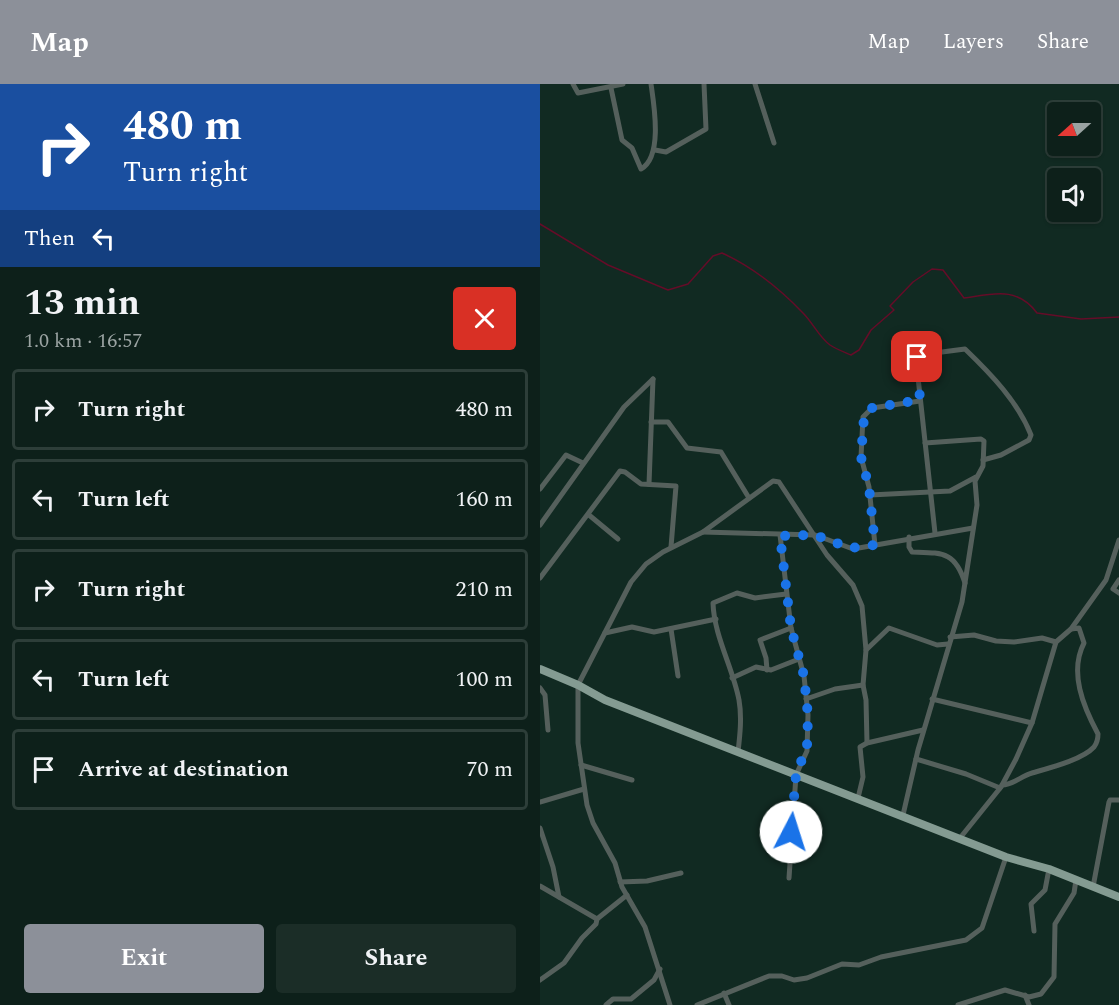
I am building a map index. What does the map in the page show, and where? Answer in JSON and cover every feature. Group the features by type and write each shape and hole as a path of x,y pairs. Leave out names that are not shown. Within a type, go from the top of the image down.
{"main road":[{"path":"540,669 579,685 605,700 1006,856 1049,869 1119,897"}],"street":[{"path":"573,84 578,93 623,84"},
{"path":"611,88 622,140 632,148 640,169 648,164 655,150 651,84"},
{"path":"655,150 666,152 706,129 704,84"},
{"path":"755,84 774,143"},
{"path":"935,533 917,357 965,349 993,376 1023,419 1031,435 1029,440 1001,455 983,460"},
{"path":"540,525 632,397 652,379 649,484"},
{"path":"875,545 870,495 861,457 865,414 872,408 920,400"},
{"path":"651,422 668,422 687,448 721,452 749,498"},
{"path":"870,495 950,490 976,477 982,471 983,440 925,443"},
{"path":"540,489 566,456 583,463"},
{"path":"540,578 620,471 625,471 638,483 676,486 671,547"},
{"path":"903,815 923,730 965,585 977,505 976,477"},
{"path":"670,1005 645,927 620,882 615,863 592,823 584,789 576,723 579,685 630,582 646,564 671,547 703,532 773,481 779,482 827,555 853,585 865,613 866,650 863,685 866,700 867,743"},
{"path":"589,515 618,538"},
{"path":"703,532 780,536 815,535 850,548 973,528"},
{"path":"780,536 791,628 804,676 806,699 807,746 796,775 789,878"},
{"path":"909,537 912,552 939,553 954,559 960,567 965,585"},
{"path":"960,838 1001,787 1032,723 1056,642 1071,629 1108,577 1119,540"},
{"path":"1119,580 1113,589 1119,593"},
{"path":"738,752 740,706 713,603 737,593 755,598 786,594"},
{"path":"604,633 632,627 650,633 716,619"},
{"path":"767,670 766,657 759,640 791,628"},
{"path":"866,650 889,628 937,645 948,644"},
{"path":"916,759 1001,787 1030,773 1052,768 1091,749 1097,741 1098,734 1078,684 1078,657 1084,643 1079,628 1071,629"},
{"path":"671,629 678,676"},
{"path":"950,637 974,635 996,641 1014,642 1042,638 1056,642"},
{"path":"937,645 945,653"},
{"path":"732,678 756,667 767,670 799,658"},
{"path":"806,699 835,690 863,685"},
{"path":"540,688 545,695 548,730"},
{"path":"932,699 1032,723"},
{"path":"858,798 863,777 860,747 867,743 923,730"},
{"path":"581,765 632,780"},
{"path":"540,802 584,789"},
{"path":"1093,887 1109,802 1119,800"},
{"path":"540,828 553,867 559,897"},
{"path":"697,1005 769,976 782,976 794,980 807,978 842,964 865,964 881,957 966,940 982,928 1006,856"},
{"path":"1034,931 1031,904 1036,896 1045,890 1049,869"},
{"path":"620,882 641,882 681,873"},
{"path":"1025,995 1030,1005 1054,977 1055,924 1074,893 1076,880"},
{"path":"540,886 597,919"},
{"path":"540,980 564,963 582,938 596,924 597,919 627,895"},
{"path":"606,1005 613,999 631,999 654,980 660,969"},
{"path":"958,1005 1005,990 1034,997 1041,994"},
{"path":"724,993 729,1005"}],"waterway":[{"path":"540,224 608,265 668,290 688,284 713,256 722,253 765,279 803,313 826,342 851,355 859,350 871,330 894,310 890,306 913,282 932,269 943,270 964,298 995,294 1013,295 1029,304 1037,313 1081,319 1119,317"}],"route":[{"path":"791,832 796,775 807,751 808,716 804,676 791,628 780,536 815,535 850,548 875,545 869,487 861,457 864,417 872,408 920,400 917,357"}]}
